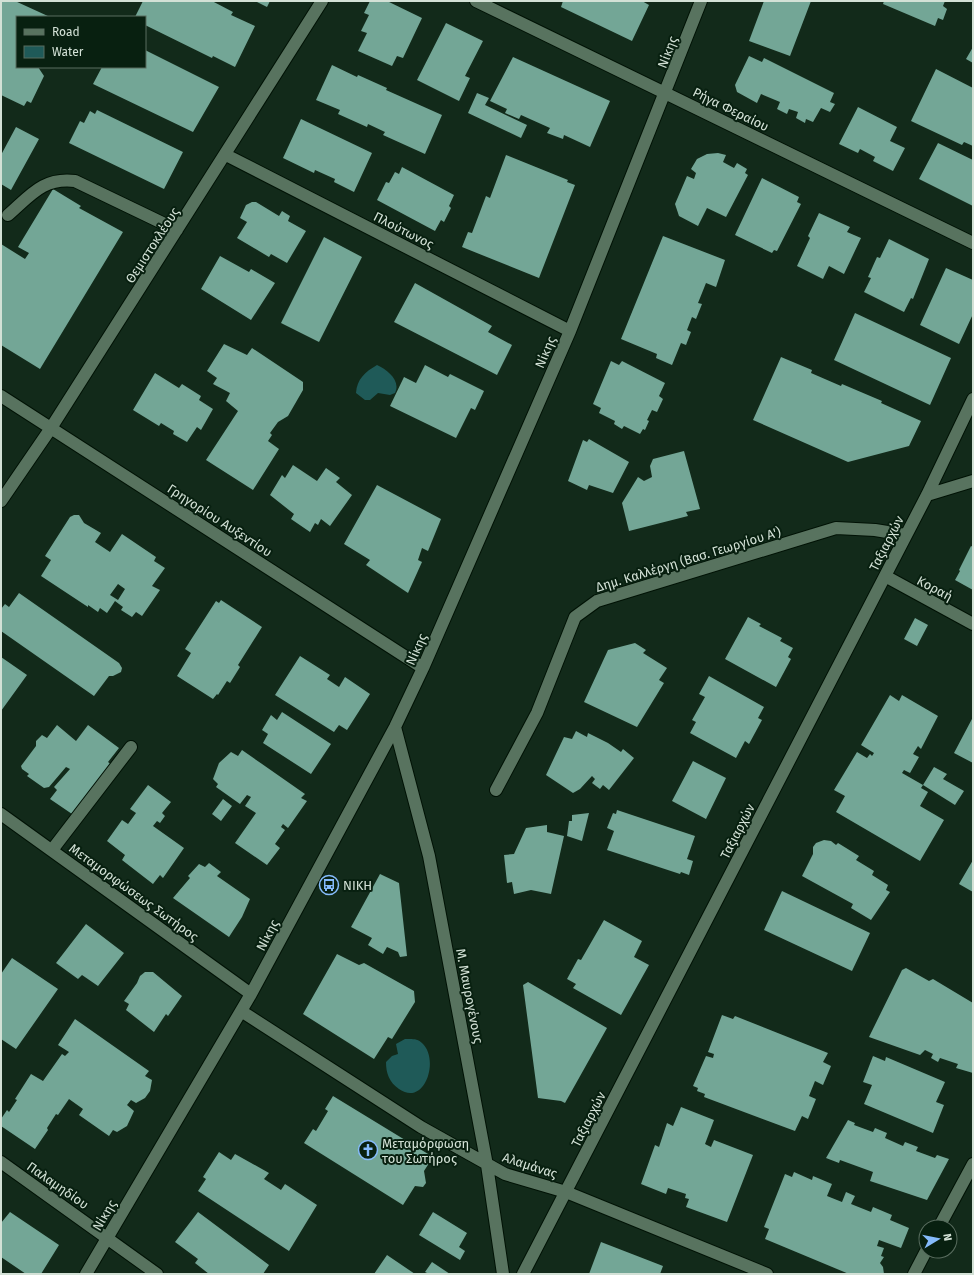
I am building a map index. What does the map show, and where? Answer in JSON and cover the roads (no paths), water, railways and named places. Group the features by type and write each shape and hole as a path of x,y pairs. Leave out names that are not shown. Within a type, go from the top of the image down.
{"street":[{"name":"Θεμιστοκλέους","path":"1,501 51,428 226,155 322,1"},
{"name":"Ρήγα Φεραίου","path":"476,1 973,243"},
{"name":"Νίκης","path":"86,1274 252,994 395,727 423,668 570,331 666,93 701,1"},
{"name":"Πλούτωνος","path":"226,155 570,331"},
{"path":"8,214 42,187 54,180 63,179 75,181 177,230"},
{"name":"Γρηγορίου Αυξεντίου","path":"1,396 423,668"},
{"name":"Ταξιαρχών","path":"524,1274 927,495 973,400"},
{"path":"927,495 973,481"},
{"name":"Δημ. Καλλέργη (Βασ. Γεωργίου Α')","path":"496,790 537,713 575,617 597,601 836,528 875,530 906,535"},
{"name":"Κοραή","path":"885,576 973,624"},
{"name":"Μ. Μαυρογένους","path":"395,727 429,856 487,1165 503,1274"},
{"path":"52,850 131,747"},
{"name":"Μεταμορφώσεως Σωτήρος","path":"1,814 252,994"},
{"name":"Αλαμάνας","path":"241,1011 421,1126 505,1174 566,1192 767,1274"},
{"name":"Παλαμηδίου","path":"1,1162 157,1274"},
{"path":"943,1219 973,1164"},
{"path":"914,1274 922,1259"}],"water":[{"path":"377,365 389,373 395,380 395,393 390,395 378,393 370,400 365,400 356,393 358,384 365,373"},
{"path":"405,1039 420,1041 427,1050 430,1059 427,1079 422,1087 416,1092 408,1093 399,1089 387,1074 386,1062 392,1056 398,1054 396,1044"}],"place":[{"name":"ΝΙΚΗ","path":"329,885"},
{"name":"Μεταμόρφωση του Σωτήρος","path":"368,1150"}]}
